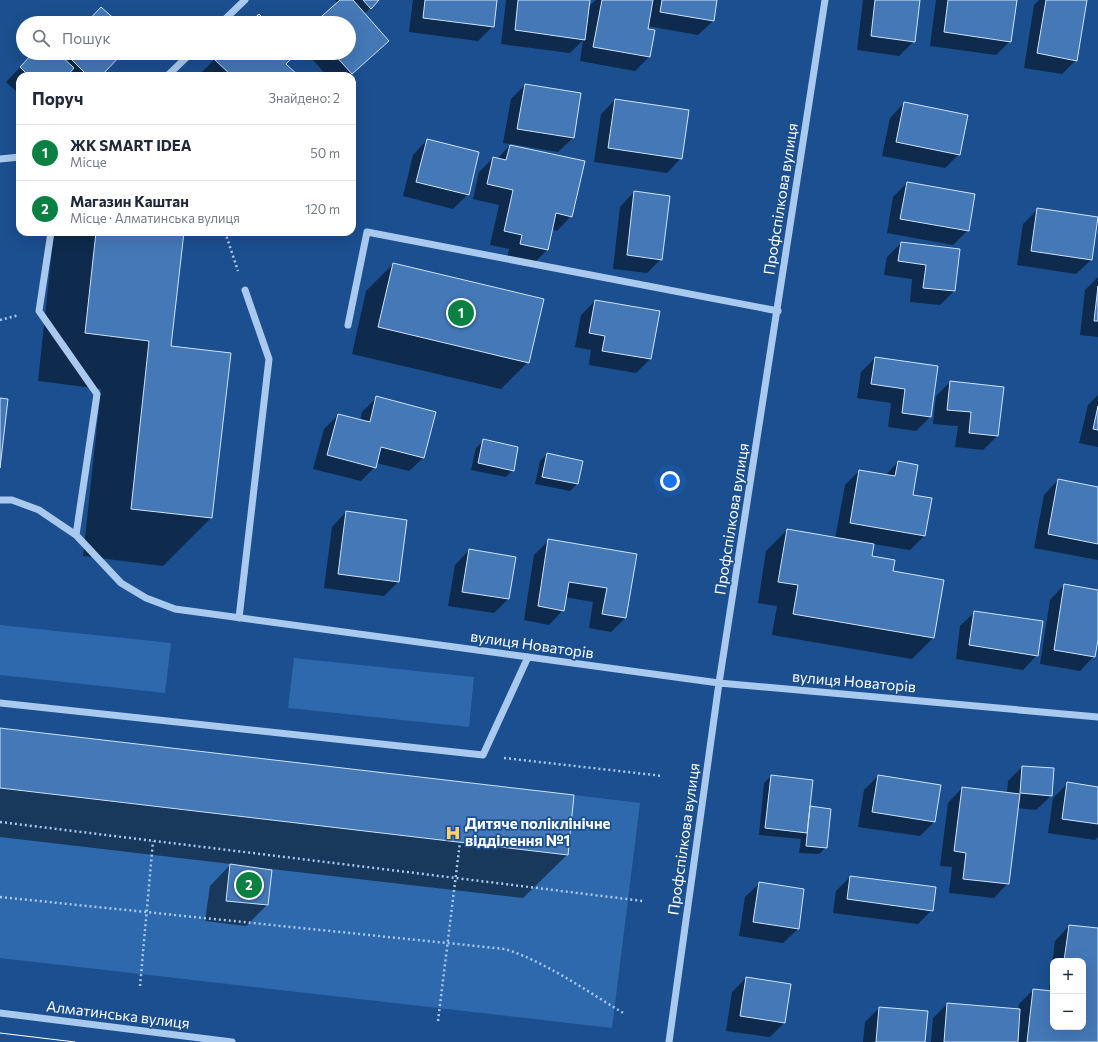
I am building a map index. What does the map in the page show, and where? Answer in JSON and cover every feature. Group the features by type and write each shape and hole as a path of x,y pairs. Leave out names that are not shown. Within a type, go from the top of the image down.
{"street":[{"path":"229,16 245,0"},
{"name":"Профспілкова вулиця","path":"669,1042 719,683 778,311 825,0"},
{"path":"171,72 184,60"},
{"path":"0,159 16,157"},
{"path":"348,325 367,232 778,311"},
{"path":"50,236 39,311 96,394 76,535"},
{"path":"239,618 269,359 244,290"},
{"name":"вулиця Новаторів","path":"0,500 12,500 39,510 76,535 121,583 146,598 175,609 719,683 1098,718"},
{"path":"0,703 483,755 528,657"},
{"name":"Алматинська вулиця","path":"0,1013 232,1042"}],"path":[{"path":"226,236 244,290"},
{"path":"483,755 663,776"},
{"path":"0,822 643,901"},
{"path":"140,986 153,841"},
{"path":"438,1021 460,842"},
{"path":"0,897 505,949 523,955 625,1014"}],"shaded area":[{"path":"0,625 171,643 165,693 0,675"},
{"path":"294,658 474,677 469,727 288,708"},
{"path":"0,789 567,855 574,795 640,803 612,1028 0,958"}],"building":[{"path":"340,0 353,0 389,41 354,72 350,72 339,60 356,60 356,16 322,16"},
{"path":"363,0 379,0 371,9"},
{"path":"425,0 497,0 494,27 423,18"},
{"path":"518,0 590,0 585,40 515,30"},
{"path":"602,0 653,0 648,29 655,30 650,57 593,47"},
{"path":"662,0 717,0 714,21 660,12"},
{"path":"875,0 920,0 915,42 871,36"},
{"path":"948,0 1017,0 1011,42 944,32"},
{"path":"1046,0 1087,0 1077,61 1037,53"},
{"path":"101,7 111,16 93,16"},
{"path":"26,60 65,60 74,68 70,72 25,72 20,67"},
{"path":"72,60 116,60 105,72 84,72"},
{"path":"215,60 290,60 286,64 295,72 228,72"},
{"path":"525,84 581,93 574,138 517,129"},
{"path":"615,99 689,110 682,159 608,148"},
{"path":"904,102 968,115 960,155 896,142"},
{"path":"427,139 479,152 469,195 416,182"},
{"path":"510,145 585,161 572,217 556,213 548,250 520,244 522,235 504,231 513,190 487,184 493,157 506,160"},
{"path":"907,182 975,194 969,231 900,219"},
{"path":"634,191 670,196 662,260 627,255"},
{"path":"1037,208 1098,217 1092,260 1031,251"},
{"path":"96,236 184,236 171,346 231,353 212,518 131,509 149,341 85,333"},
{"path":"901,242 960,249 955,291 923,288 926,265 898,261"},
{"path":"393,263 544,299 529,363 378,327"},
{"path":"1098,286 1098,321 1094,321"},
{"path":"595,300 660,311 651,359 602,351 605,336 589,333"},
{"path":"875,357 938,366 931,417 902,413 905,389 871,384"},
{"path":"950,381 1004,387 998,436 969,433 971,412 947,410"},
{"path":"376,396 436,412 424,458 381,447 376,468 327,455 338,414 370,422"},
{"path":"0,398 8,399 0,468"},
{"path":"1098,406 1098,430 1093,429"},
{"path":"483,439 518,447 514,471 478,463"},
{"path":"547,453 583,461 578,484 542,477"},
{"path":"898,461 918,465 913,495 932,498 925,536 850,523 859,470 895,476"},
{"path":"1058,479 1098,487 1098,544 1048,534"},
{"path":"346,511 407,520 399,582 338,574"},
{"path":"787,529 874,544 872,556 895,560 893,571 944,580 934,638 793,614 798,585 778,582"},
{"path":"548,539 637,554 626,618 602,614 607,588 569,582 564,611 538,606"},
{"path":"469,549 516,557 509,599 462,592"},
{"path":"1064,584 1098,590 1098,640 1095,657 1054,650"},
{"path":"974,611 1043,621 1038,656 969,645"},
{"path":"0,728 574,795 568,855 0,788"},
{"path":"1022,766 1054,768 1052,796 1020,793"},
{"path":"771,775 813,780 807,833 765,828"},
{"path":"878,775 941,785 935,822 872,812"},
{"path":"1067,782 1098,787 1098,824 1062,819"},
{"path":"962,787 1020,794 1009,884 963,879 966,853 954,851"},
{"path":"810,806 831,809 827,848 806,846"},
{"path":"230,864 272,870 268,905 226,901"},
{"path":"850,876 936,887 933,911 847,899"},
{"path":"759,882 804,889 799,929 753,922"},
{"path":"1069,925 1098,928 1098,1042 1027,1042 1033,989 1050,991 1050,1030 1086,1030 1086,958 1064,958"},
{"path":"746,977 791,984 785,1023 740,1016"},
{"path":"947,1003 1020,1009 1018,1042 944,1042"},
{"path":"879,1007 928,1011 925,1042 876,1042"}],"tram line":[{"path":"0,1033 75,1042"}],"place":[{"name":"ЖК SMART IDEA","path":"461,313"},
{"name":"Дитяче поліклінічне відділення №1","path":"453,833"},
{"name":"Магазин Каштан","path":"249,885"}]}
